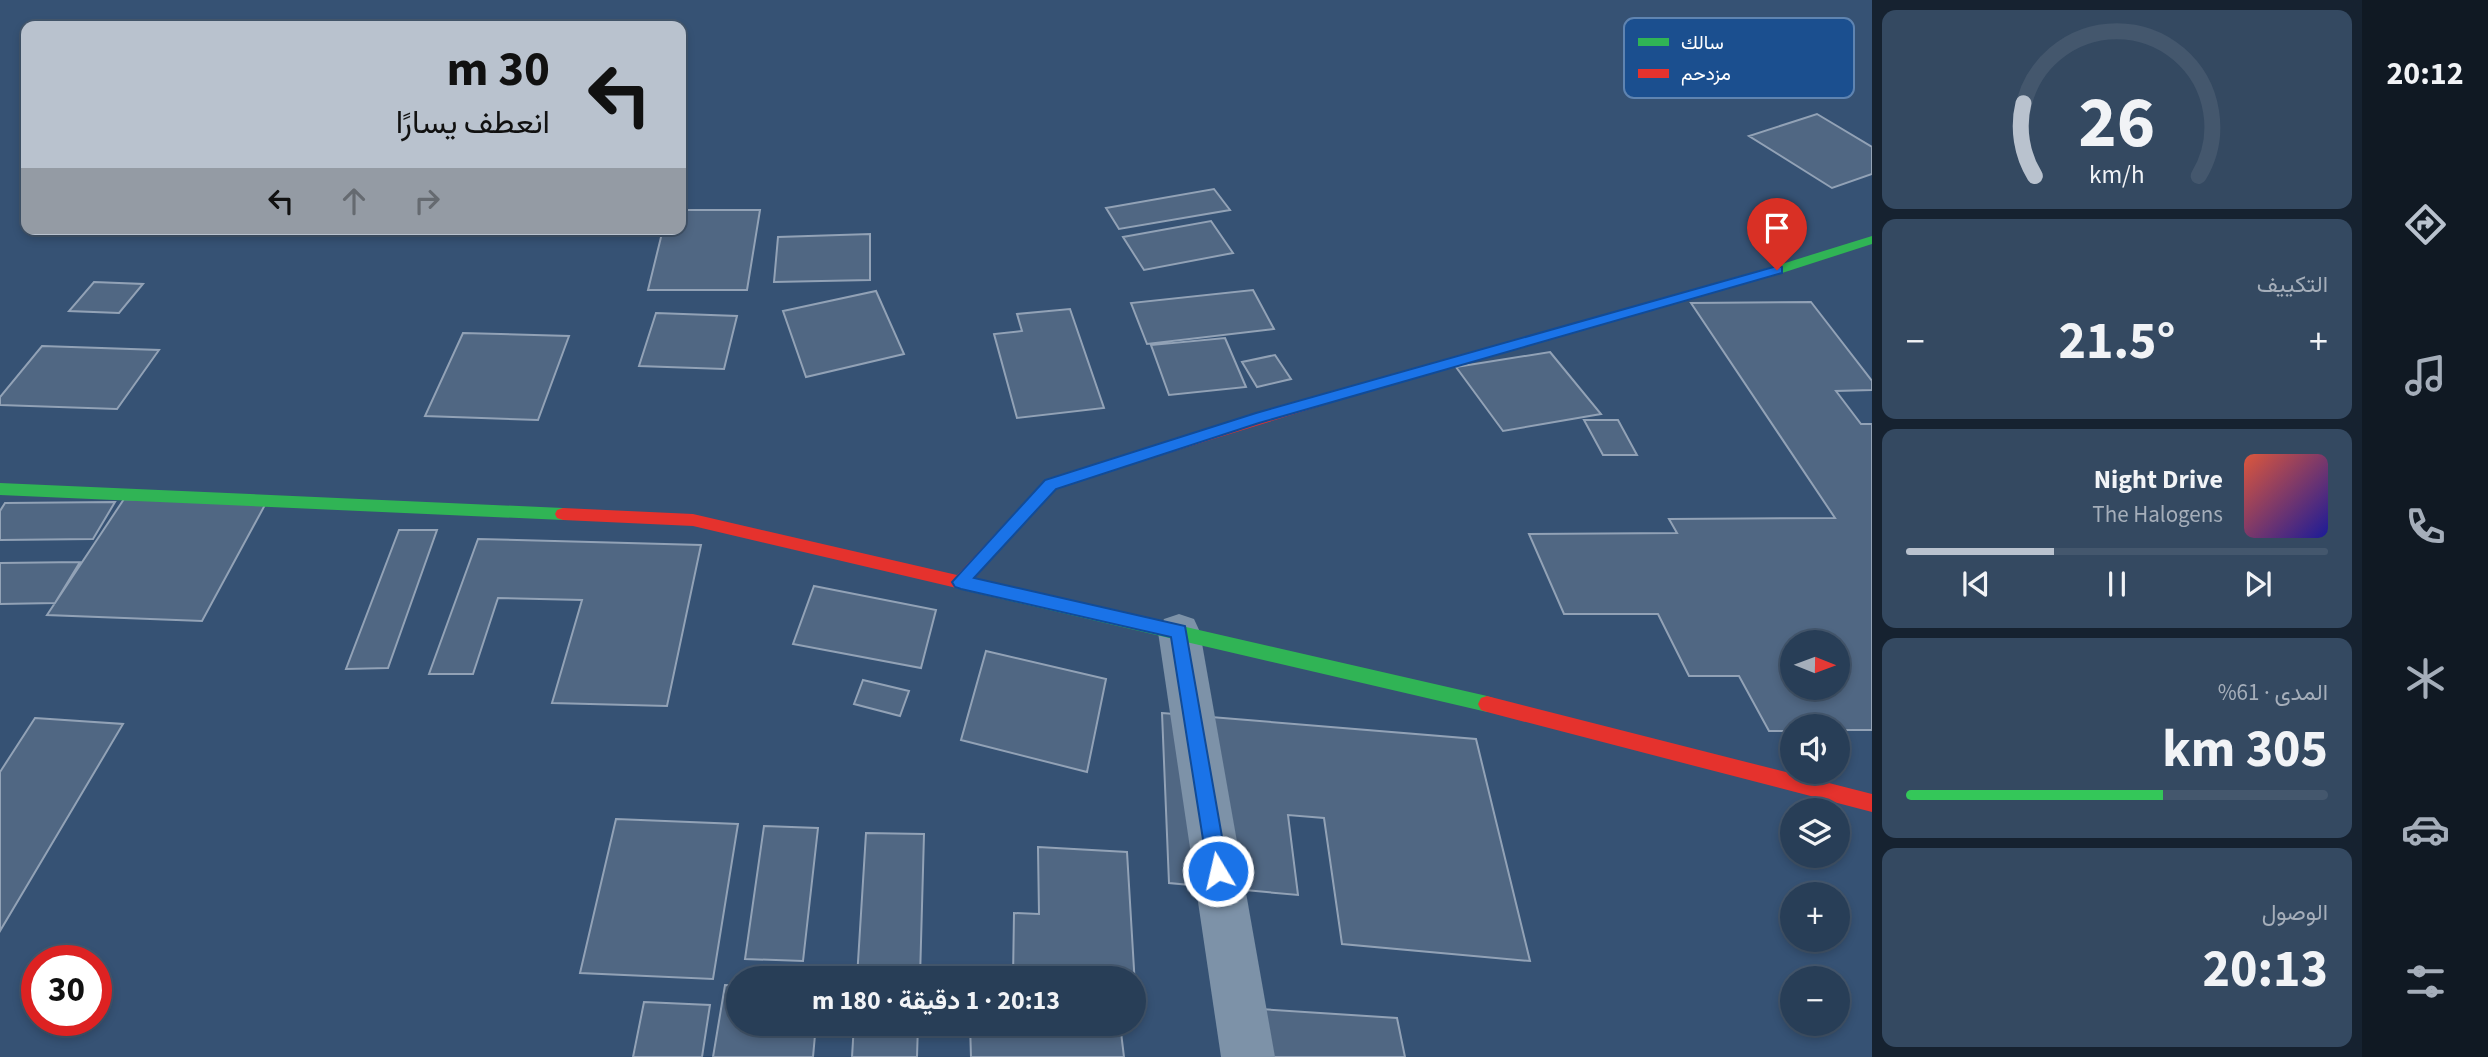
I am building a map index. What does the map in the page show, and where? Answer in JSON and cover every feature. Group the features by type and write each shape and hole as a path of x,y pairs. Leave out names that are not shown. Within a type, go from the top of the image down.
{"main road":[{"path":"961,582 1050,484 1256,418 1777,270 1872,240"},
{"path":"0,489 693,520 1481,702 1872,803"}],"street":[{"path":"1178,632 1248,1057"}],"building":[{"path":"1817,114 1872,147 1872,174 1832,188 1749,136"},
{"path":"1214,189 1230,210 1119,229 1106,208"},
{"path":"686,210 760,210 747,290 648,290 662,235 686,235"},
{"path":"1211,221 1233,253 1144,270 1123,237"},
{"path":"870,234 870,280 774,282 778,237"},
{"path":"94,282 143,284 119,313 69,311"},
{"path":"1253,290 1274,329 1147,344 1131,303"},
{"path":"876,291 904,354 806,377 783,311"},
{"path":"1811,302 1872,381 1872,390 1836,391 1861,424 1872,424 1872,730 1850,730 1850,714 1780,714 1780,731 1769,731 1739,676 1689,676 1658,614 1564,614 1529,534 1677,533 1669,519 1835,518 1691,303"},
{"path":"1070,309 1104,408 1017,418 994,334 1022,331 1017,314"},
{"path":"656,313 737,316 724,369 639,366"},
{"path":"463,333 569,336 538,420 425,416"},
{"path":"1225,338 1246,387 1169,395 1151,345"},
{"path":"42,346 159,350 117,409 0,405 0,397"},
{"path":"1550,352 1601,414 1503,431 1456,367"},
{"path":"1275,355 1291,379 1257,387 1242,362"},
{"path":"1584,420 1618,420 1637,455 1603,455"},
{"path":"124,499 266,503 202,621 47,615"},
{"path":"115,502 93,539 0,540 0,511 5,503"},
{"path":"399,530 437,530 388,668 346,669"},
{"path":"478,539 701,545 667,706 552,703 582,600 498,598 473,674 429,674"},
{"path":"80,562 55,603 0,604 0,563"},
{"path":"814,586 936,610 921,668 793,644"},
{"path":"986,651 1106,679 1087,772 961,740"},
{"path":"863,680 909,691 900,716 854,704"},
{"path":"1162,713 1476,739 1530,961 1342,944 1324,818 1288,815 1298,895 1169,883"},
{"path":"35,718 123,724 0,931 0,772"},
{"path":"616,819 738,824 713,979 580,973"},
{"path":"764,826 818,828 803,961 745,959"},
{"path":"866,833 924,834 920,966 858,966"},
{"path":"1038,847 1127,852 1134,966 1013,966 1014,913 1039,914"},
{"path":"725,985 726,1036 815,1036 813,1057 713,1057"},
{"path":"644,1002 710,1005 702,1057 633,1057"},
{"path":"1260,1009 1397,1018 1405,1057 1266,1057"},
{"path":"853,1036 918,1036 917,1057 852,1057"},
{"path":"970,1036 1121,1036 1124,1057 971,1057"}],"traffic: fast":[{"path":"1335,396 1777,270 1872,240"},
{"path":"0,489 563,514"},
{"path":"959,582 1487,704"}],"traffic: jam":[{"path":"961,582 1050,484 1335,396"},
{"path":"563,514 693,520 959,582"},
{"path":"1487,704 1872,803"}],"route":[{"path":"1218,871 1178,632 961,582 1050,484 1256,418 1777,270"}]}
